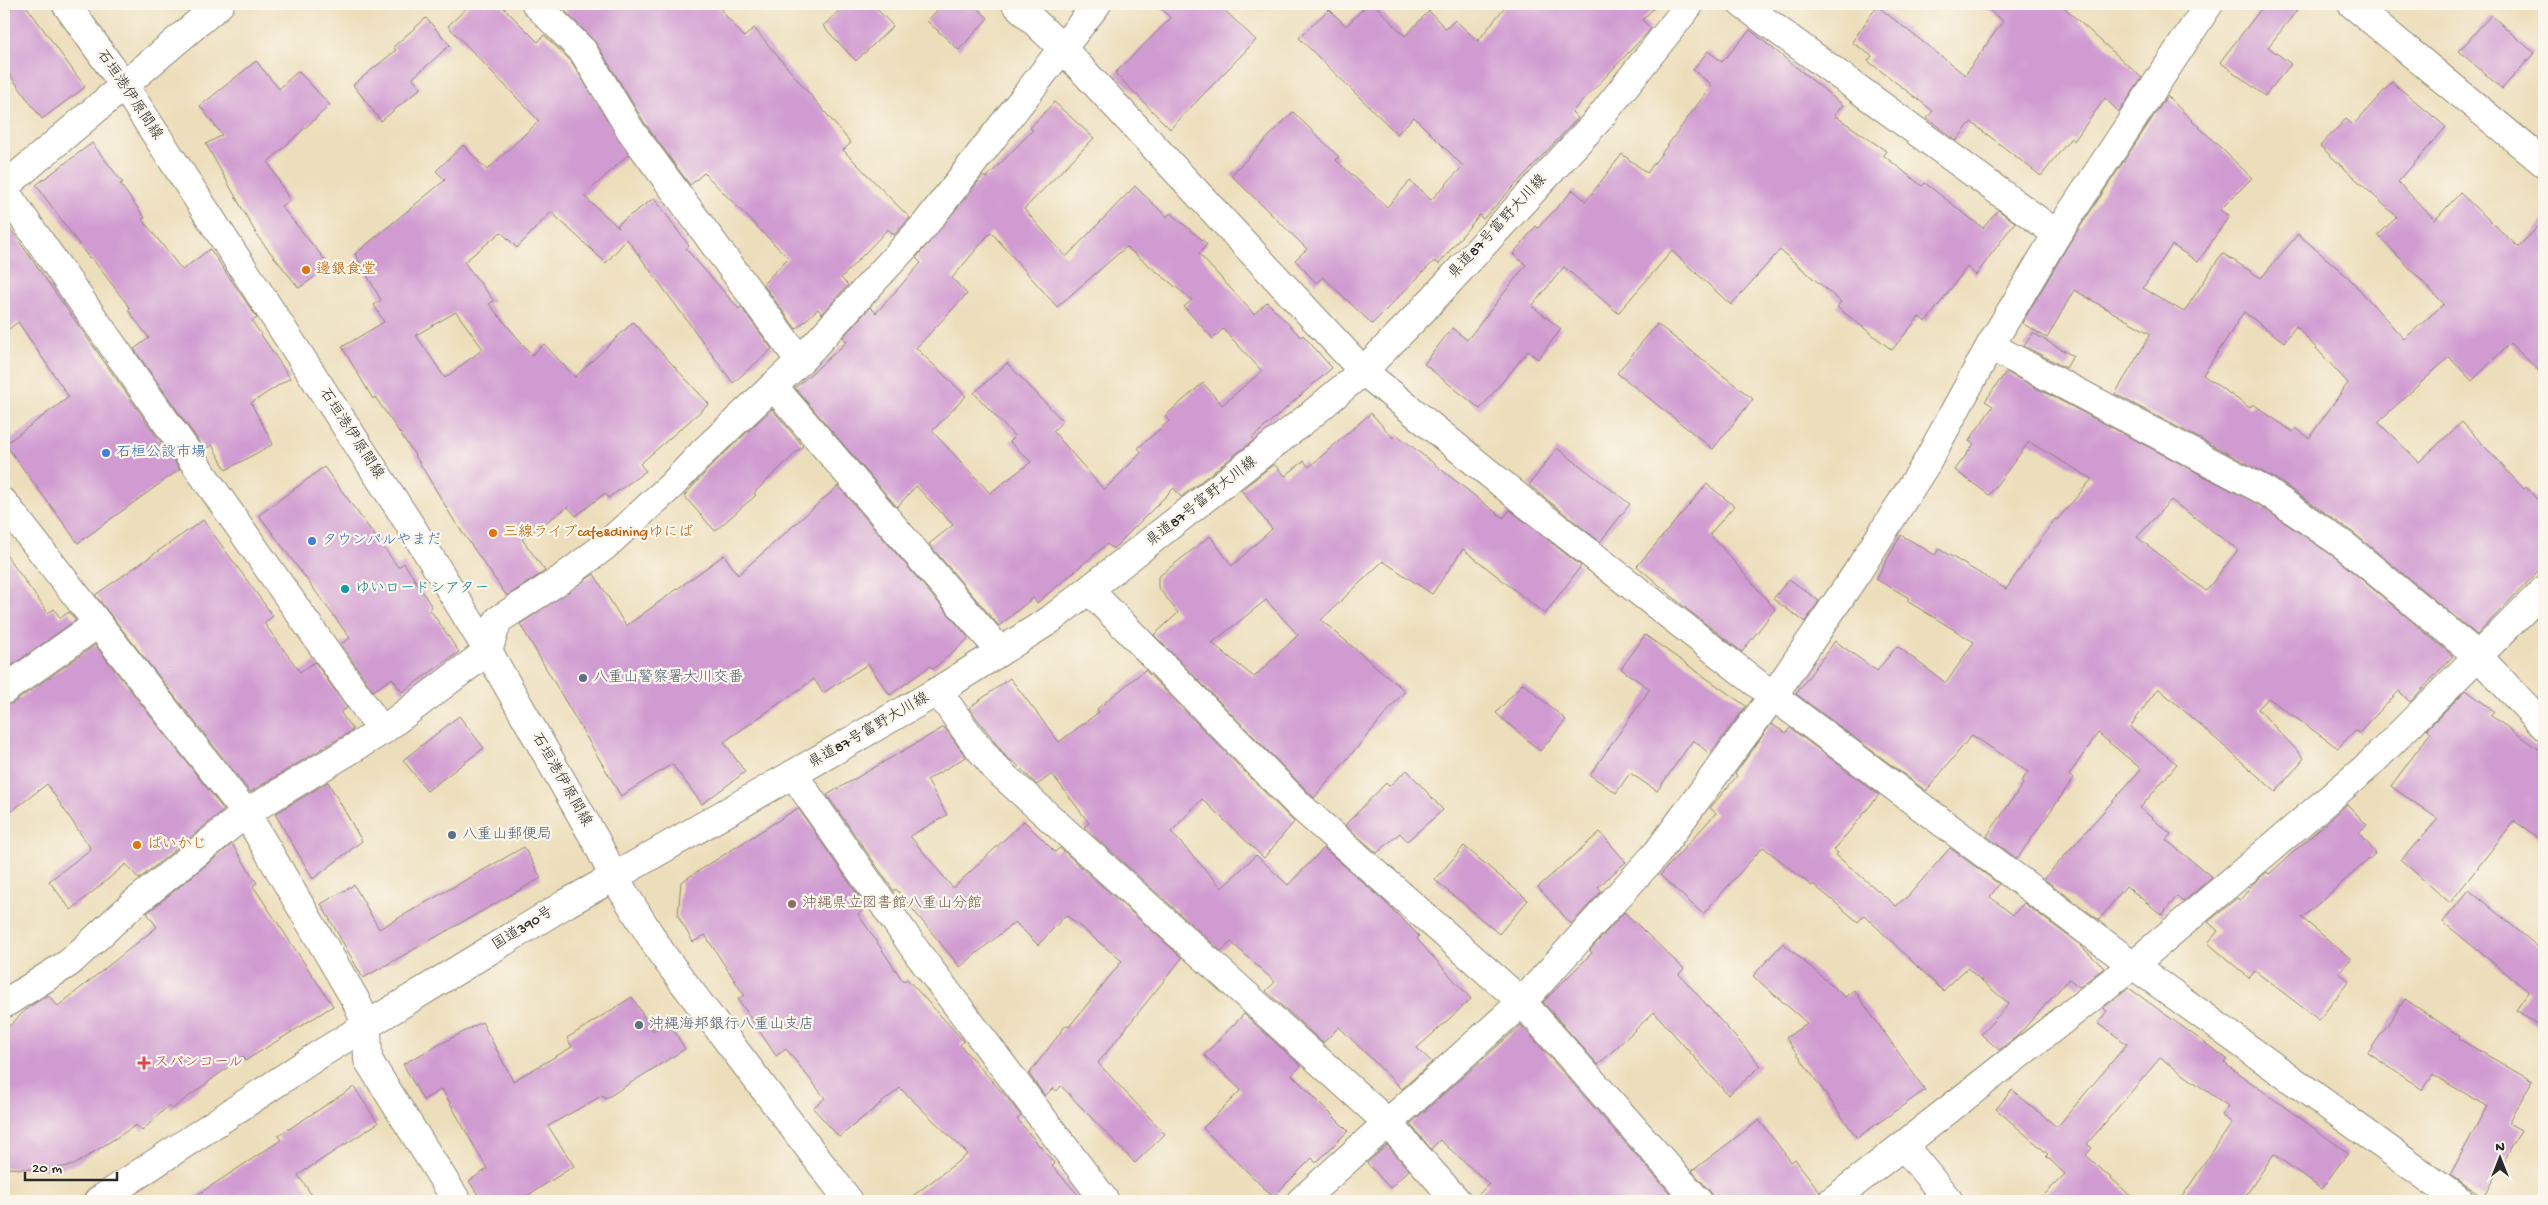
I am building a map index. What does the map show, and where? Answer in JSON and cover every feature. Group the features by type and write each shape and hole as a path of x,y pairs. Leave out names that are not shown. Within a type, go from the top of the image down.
{"main road":[{"name":"石垣港伊原間線","path":"66,4 124,84 414,531 488,651 596,841 614,878"},
{"path":"220,4 124,84 4,189 382,731"},
{"path":"536,4 584,51 631,131 800,361"},
{"path":"1016,4 1062,48 1363,371 1528,505 1773,696 2134,965 2460,1201"},
{"path":"4,1004 69,963 132,905 246,813 382,731 488,651 498,620 560,580 605,546 672,485 800,361 924,226 1097,4"},
{"name":"県道87号富野大川線","path":"614,878 938,691 1050,620 1311,416 1363,371 1598,120 1690,4"},
{"path":"1742,4 2057,234"},
{"path":"1300,1201 1522,1002 1657,853 1773,696 1856,574 1926,464 1990,346 2057,234 2209,4"},
{"path":"2352,4 2544,163"},
{"path":"1990,346 2267,492 2345,546 2478,656 2544,726"},
{"path":"773,386 1000,651"},
{"path":"4,503 246,813 356,1001 367,1026 368,1060 457,1201"},
{"path":"1089,590 1301,807 1522,1002 1698,1201"},
{"path":"1832,1201 2134,965 2369,765 2544,590"},
{"path":"4,690 97,624"},
{"path":"938,691 996,769 1388,1123 1457,1201"},
{"path":"794,774 919,956 1105,1201"},
{"path":"614,878 662,954 849,1201"},
{"name":"国道390号","path":"101,1200 201,1131 367,1026 566,903 614,878"},
{"path":"1903,1145 1949,1201"}],"building":[{"path":"4,4 25,4 85,87 42,119 4,67"},
{"path":"471,4 500,4 538,42 544,35 571,61 629,154 584,196 619,228 617,225 654,198 689,246 686,249 739,309 741,307 772,349 733,383 627,239 606,263 551,212 517,248 501,232 464,262 494,301 489,304 532,355 544,344 575,377 633,322 709,404 640,464 646,471 608,498 605,493 576,516 568,507 522,539 545,571 507,596 455,522 413,452 375,397 373,399 342,347 384,322 374,305 381,300 355,254 445,180 436,171 463,145 487,170 539,121 448,26","holes":["456,312 483,349 445,378 416,335"]},
{"path":"572,4 716,4 744,37 754,28 851,143 843,150 910,218 894,235 888,229 841,278 848,285 822,314 818,309 796,329 763,284 788,258 704,173 690,185 644,122 596,43 565,11"},
{"path":"846,4 872,4 893,26 856,61 823,26"},
{"path":"943,4 973,4 988,18 959,50 927,21"},
{"path":"1157,4 1218,4 1256,40 1170,129 1115,73 1171,18"},
{"path":"1368,4 1374,4 1405,36 1429,11 1446,29 1455,20 1478,41 1507,4 1658,4 1642,20 1651,28 1648,32 1572,112 1578,118 1483,219 1479,215 1439,264 1434,261 1372,324 1323,277 1316,283 1295,260 1307,249 1231,175 1293,112 1339,157 1336,160 1387,207 1410,181 1431,200 1463,166 1414,117 1397,134 1299,38 1329,9 1346,26"},
{"path":"1981,4 2060,4 2142,78 2119,112 2105,98 2074,141 2071,138 2041,176 1971,122 1956,141 1927,118 1933,111 1868,61 1872,56 1852,42 1877,6 1965,75 2003,21"},
{"path":"2265,4 2302,4 2268,47 2291,64 2265,96 2220,62"},
{"path":"2491,15 2534,53 2502,89 2459,51"},
{"path":"426,18 450,45 413,78 421,88 381,121 353,85 396,50 393,47"},
{"path":"1750,30 1843,105 1834,115 1886,151 1883,155 1922,186 1925,183 1983,228 1998,210 2015,222 1976,275 1967,267 1926,322 1919,317 1892,350 1837,307 1841,302 1780,250 1731,305 1672,251 1618,313 1564,267 1532,306 1561,329 1538,359 1528,351 1480,409 1424,364 1452,328 1467,340 1526,265 1513,254 1536,226 1538,228 1573,190 1586,201 1622,154 1647,173 1712,85 1693,70 1708,51 1722,62"},
{"path":"256,61 279,89 298,71 330,105 268,162 290,201 281,206 330,266 299,288 258,237 206,144 222,135 200,106"},
{"path":"2392,82 2446,127 2398,182 2435,220 2460,193 2518,247 2544,221 2544,376 2510,343 2472,381 2449,357 2378,422 2419,462 2462,422 2524,489 2526,487 2544,507 2544,565 2477,635 2355,534 2276,479 2115,394 2151,334 2074,290 2047,338 2022,323 2070,242 2167,96 2252,178 2220,210 2229,216 2198,262 2172,245 2143,288 2184,312 2222,253 2261,278 2298,234 2349,278 2404,339 2444,304 2378,235 2397,217 2320,146 2346,119 2353,125","holes":["2244,312 2284,342 2296,326 2348,383 2309,438 2296,428 2293,432 2253,404 2250,408 2203,375"]},
{"path":"1054,102 1094,138 1024,209 1066,257 1135,186 1167,217 1170,213 1207,244 1199,254 1254,314 1267,302 1301,337 1303,335 1332,368 1252,438 1254,440 1181,497 1174,488 1113,549 1107,544 1037,603 1033,598 999,626 929,544 953,525 916,486 897,507 795,388 847,342 843,337 870,307 876,313 921,263 916,258 983,176 986,178 1033,130 1030,128","holes":["991,232 1057,307 1126,247 1192,300 1184,307 1213,339 1223,329 1262,371 1222,405 1203,383 1165,416 1169,421 1138,448 1142,452 1104,490 1053,431 1063,421 1007,363 974,393 1015,437 1010,442 1031,462 990,493 932,431 966,396 916,348 967,294 952,278"]},
{"path":"92,143 123,183 120,184 145,218 142,219 182,270 210,249 257,318 252,321 290,378 251,403 273,444 226,470 212,445 205,450 134,349 149,338 128,310 130,308 91,257 89,258 36,185"},
{"path":"4,220 180,469 78,543 5,444 69,397 18,322 4,333"},
{"path":"1657,324 1753,399 1713,449 1617,373"},
{"path":"2033,333 2073,356 2066,368 2024,346"},
{"path":"2006,372 2259,505 2336,558 2453,656 2410,702 2399,691 2359,733 2355,730 2338,748 2268,698 2258,709 2304,758 2276,792 2158,688 2130,727 2177,764 2140,808 2171,834 2166,840 2212,877 2183,902 2177,896 2162,915 2126,886 2099,920 2044,879 2141,769 2098,733 2069,775 2073,779 2017,859 1987,836 2023,784 2021,782 2028,772 1972,735 1926,791 1796,694 1835,641 1877,671 1897,646 1946,683 1974,642 1907,601 1909,598 1876,579 1901,535 1935,555 1939,549 2006,589 2055,519 2057,520 2092,479 2029,442 1989,495 1955,470 1974,444 1969,441 1993,406 1985,401","holes":["2171,500 2238,550 2206,591 2137,537"]},
{"path":"772,409 803,446 754,493 756,495 715,531 684,496 714,463"},
{"path":"1371,413 1393,438 1396,434 1503,518 1510,510 1581,566 1545,614 1463,549 1432,594 1383,561 1321,620 1405,691 1314,798 1154,635 1178,613 1158,587 1158,577 1210,536 1232,566 1272,529 1241,490 1274,464 1285,476 1304,461 1309,467","holes":["1266,600 1298,635 1254,677 1212,643"]},
{"path":"1557,448 1630,504 1600,542 1529,485"},
{"path":"324,467 398,567 404,563 432,607 429,608 459,652 402,692 392,678 373,691 341,644 350,638 259,515"},
{"path":"1707,484 1734,506 1710,534 1775,609 1742,652 1688,610 1637,566"},
{"path":"838,486 969,638 933,669 930,666 890,695 868,664 823,693 814,679 724,742 745,772 702,804 672,764 621,796 520,624 594,574 626,626 724,555 738,575"},
{"path":"203,520 273,616 264,623 300,672 315,662 347,708 340,712 353,730 250,792 95,595"},
{"path":"4,552 48,613 54,609 60,618 69,612 76,620 4,671"},
{"path":"1789,579 1819,601 1805,622 1773,599"},
{"path":"1645,635 1746,706 1710,754 1693,740 1657,791 1630,773 1616,793 1590,775 1650,689 1621,669"},
{"path":"95,645 224,810 139,879 126,864 71,910 49,881 91,849 47,784 4,817 4,705 13,703"},
{"path":"1145,670 1294,822 1264,858 1202,799 1171,832 1222,888 1256,855 1288,885 1324,848 1384,901 1419,936 1417,939 1471,999 1417,1048 1432,1062 1402,1089 1339,1027 1323,1043 1266,991 1275,982 1231,942 1221,951 1084,827 1089,823 1052,774 1037,785 1015,763 1007,758 969,708 1010,678 1059,742 1099,712 1097,709"},
{"path":"1523,683 1566,720 1540,751 1496,713"},
{"path":"2466,690 2494,711 2490,715 2544,753 2544,841 2514,821 2450,903 2401,860 2438,819 2391,786 2431,732 2427,729"},
{"path":"459,716 484,748 427,791 403,760"},
{"path":"1771,724 1786,733 1790,728 1879,795 1834,850 1838,853 1836,855 1896,906 1909,895 1950,848 1999,884 1990,897 2013,915 2024,903 2079,944 2104,968 2079,987 2069,979 2017,1036 1999,1050 1981,1034 2009,1004 1967,968 1943,991 1864,915 1858,922 1813,884 1812,886 1763,847 1703,914 1660,875 1716,813 1710,808 1737,776 1735,774"},
{"path":"944,727 966,757 927,780 947,815 910,836 953,888 1024,821 1055,852 1060,848 1182,958 1098,1063 1165,1134 1135,1163 1061,1086 1057,1091 1053,1088 1045,1096 1029,1074 1066,1025 1069,1027 1122,961 1066,915 1038,945 1015,922 960,967 896,889 894,891 827,795"},
{"path":"1407,770 1443,810 1407,841 1400,833 1377,853 1345,825 1386,783 1389,786"},
{"path":"328,782 362,841 313,879 275,814"},
{"path":"2347,804 2367,825 2359,832 2376,853 2302,918 2351,959 2339,972 2349,981 2319,1020 2255,971 2249,978 2208,943 2218,931 2208,922 2237,898 2240,900 2254,883 2267,872 2269,874"},
{"path":"798,808 867,908 858,914 903,981 907,979 964,1041 960,1045 1009,1100 1021,1116 1017,1119 1055,1164 1052,1166 1084,1201 906,1201 968,1154 900,1088 839,1137 813,1108 825,1098 786,1049 776,1056 738,999 744,995 705,935 693,942 678,916 681,882"},
{"path":"1600,832 1626,862 1598,887 1602,891 1571,924 1538,887"},
{"path":"232,844 257,883 253,886 333,1006 245,1061 243,1056 172,1109 169,1105 142,1131 136,1125 74,1165 46,1170 4,1168 4,1031 29,1007 48,995 58,1006 157,927 147,913"},
{"path":"1464,846 1528,900 1499,934 1435,880"},
{"path":"524,847 541,878 363,978 321,904 354,885 379,929"},
{"path":"2469,890 2544,952 2544,1029 2516,1010 2529,992 2443,922"},
{"path":"1624,912 1684,969 1679,974 1761,1066 1728,1095 1654,1012 1598,1065 1543,1002 1592,953 1590,950"},
{"path":"1783,943 1845,997 1854,990 1925,1090 1857,1138 1786,1038 1807,1023 1753,976"},
{"path":"2129,988 2227,1059 2224,1063 2348,1153 2321,1189 2274,1154 2242,1201 2179,1201 2232,1123 2221,1115 2228,1106 2160,1058 2087,1144 2092,1148 2086,1155 2136,1201 2038,1201 2065,1174 2046,1156 2048,1154 1996,1109 2012,1090 2057,1127 2127,1044 2098,1023 2107,1011 2103,1008"},
{"path":"632,997 653,1031 668,1021 685,1049 605,1099 603,1095 548,1126 574,1166 519,1201 482,1201 469,1181 487,1169 442,1089 423,1100 403,1064 482,1022 513,1081 572,1047 567,1038"},
{"path":"2405,999 2460,1036 2459,1039 2532,1081 2508,1123 2521,1130 2484,1198 2450,1175 2487,1106 2433,1075 2423,1090 2368,1053"},
{"path":"1244,1014 1301,1066 1292,1075 1348,1131 1316,1163 1312,1158 1273,1197 1203,1128 1241,1090 1204,1055"},
{"path":"1521,1025 1677,1201 1472,1201 1489,1184 1440,1140 1431,1149 1410,1124"},
{"path":"354,1087 378,1123 298,1175 316,1201 188,1201 281,1140 278,1136"},
{"path":"1759,1120 1791,1162 1795,1159 1820,1192 1817,1201 1713,1201 1710,1191 1692,1171"},
{"path":"1387,1145 1409,1170 1390,1188 1367,1163"}],"place":[{"name":"邊銀食堂","path":"306,270"},
{"name":"石桓公設市場","path":"106,453"},
{"name":"三線ライブcafe&diningゆにば","path":"493,533"},
{"name":"タウンパルやまだ","path":"312,541"},
{"name":"ゆいロードシアター","path":"345,589"},
{"name":"八重山警察署大川交番","path":"583,678"},
{"name":"八重山郵便局","path":"452,835"},
{"name":"ぱいかじ","path":"137,845"},
{"name":"沖縄県立図書館八重山分館","path":"792,904"},
{"name":"沖縄海邦銀行八重山支店","path":"639,1025"},
{"name":"スパンコール","path":"144,1063"}]}
